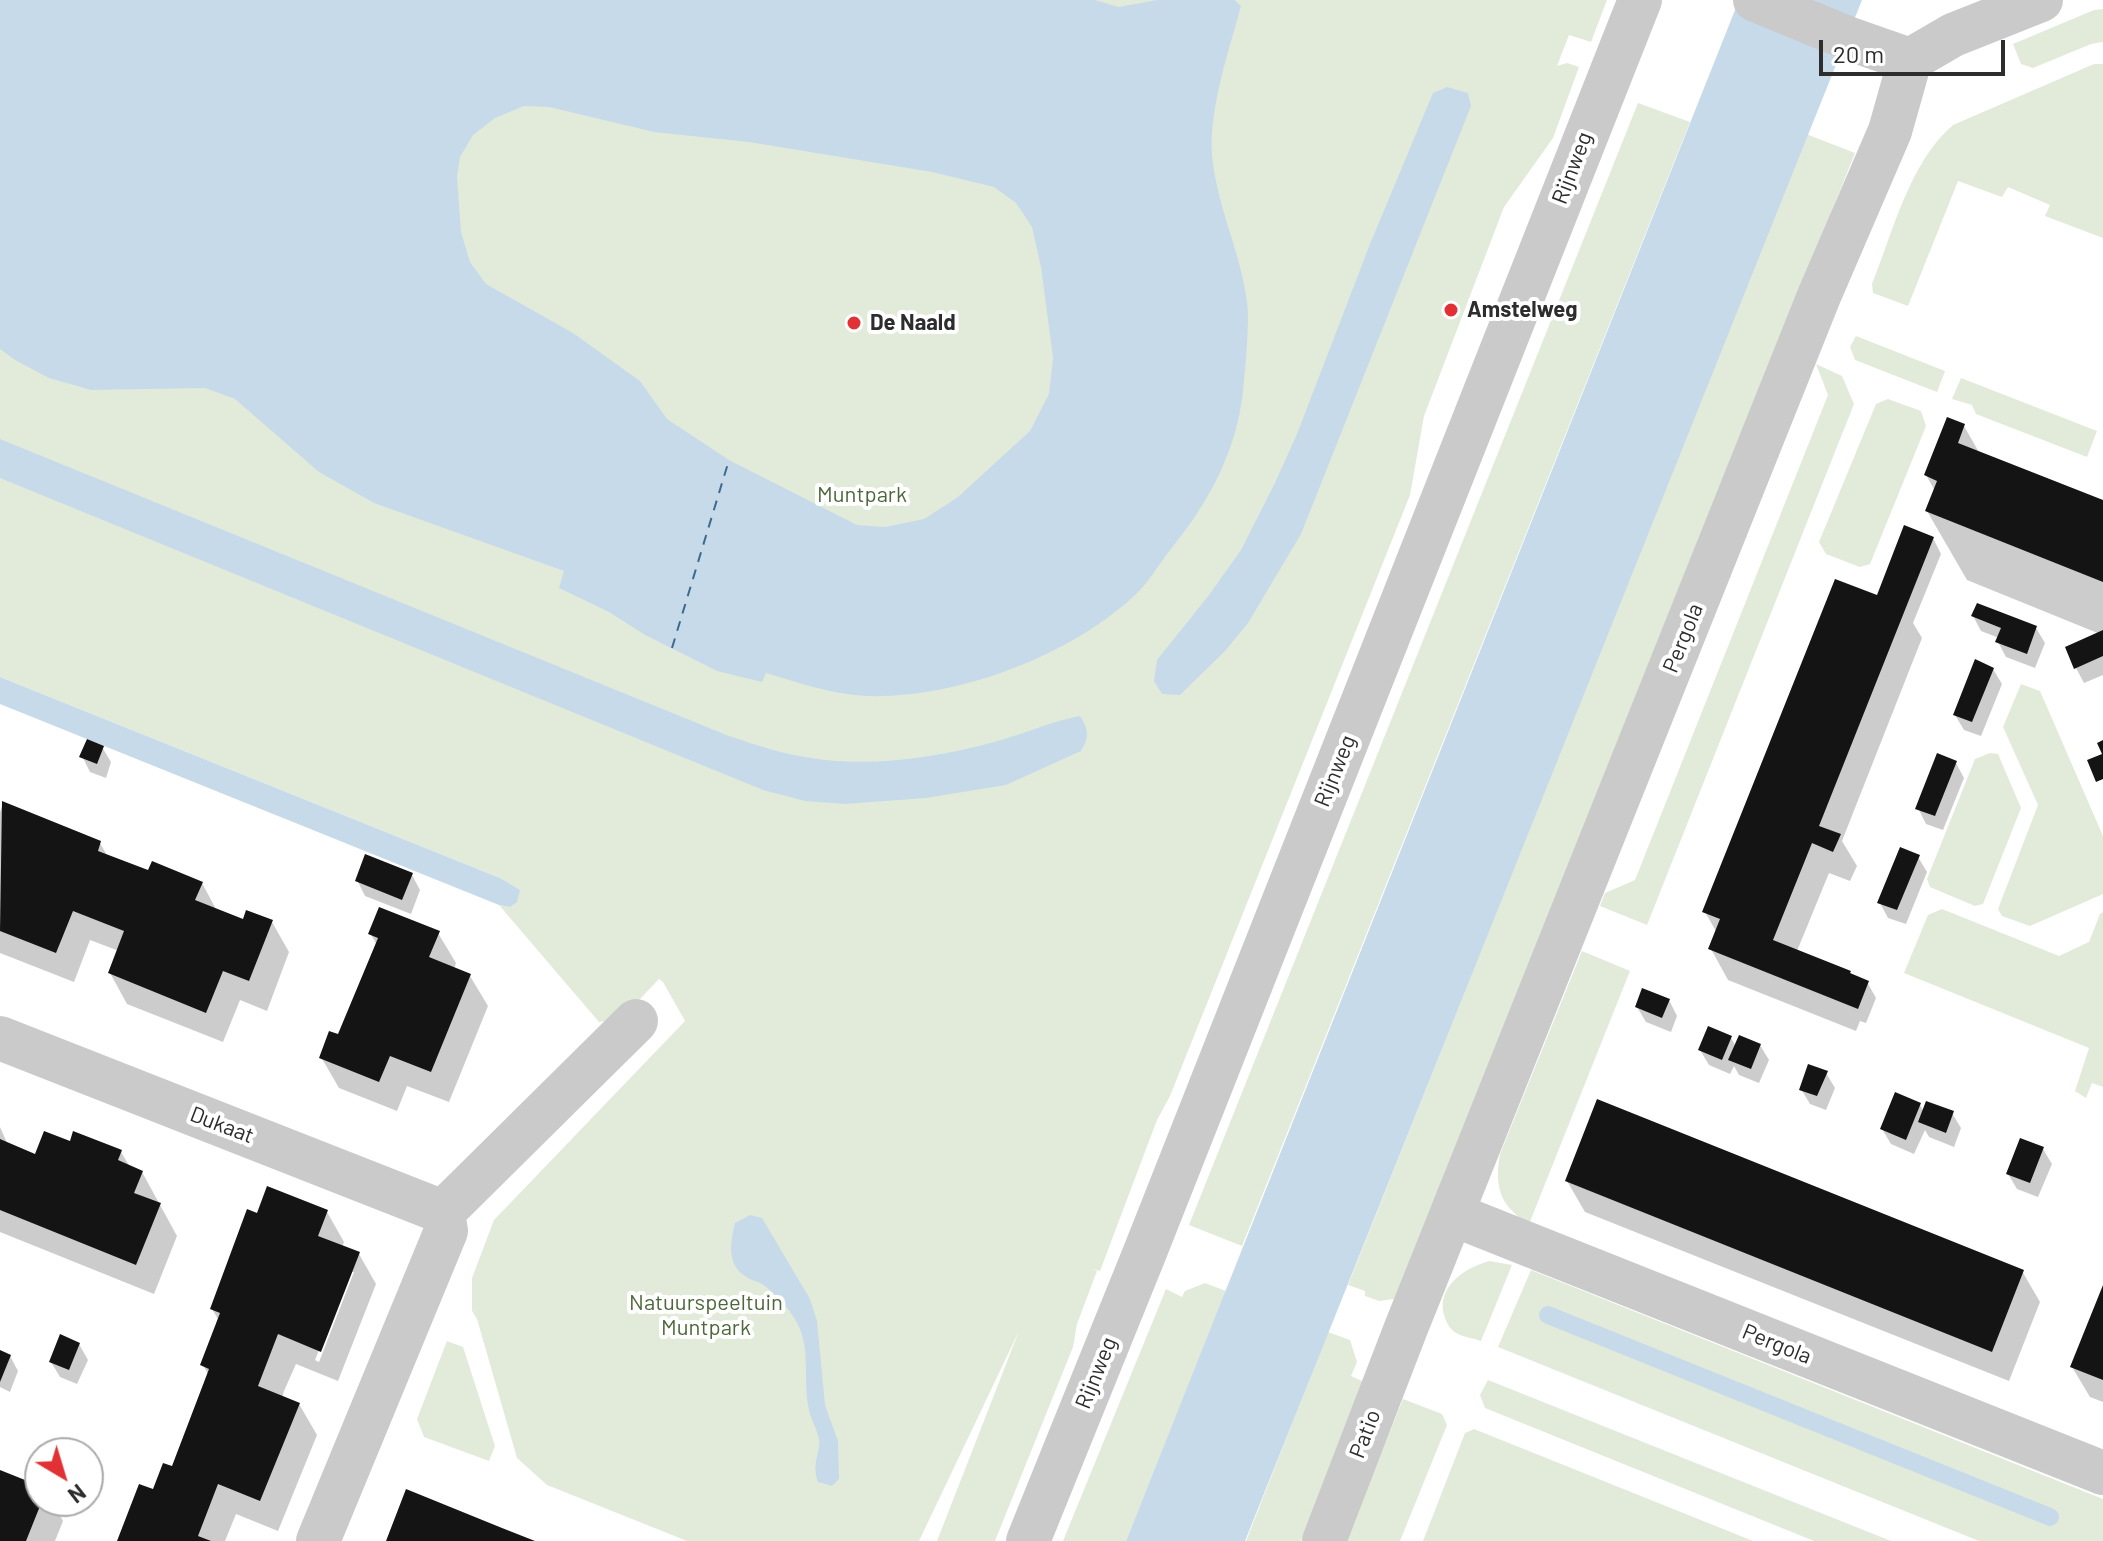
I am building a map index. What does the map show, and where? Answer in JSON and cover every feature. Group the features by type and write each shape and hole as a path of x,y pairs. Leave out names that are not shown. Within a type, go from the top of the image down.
{"street":[{"name":"Rijnweg","path":"1028,1541 1640,0"},
{"path":"1755,0 1910,60 1953,35 2041,0"},
{"name":"Pergola","path":"1406,1328 1819,296 1890,131 1910,60"},
{"path":"318,1541 446,1231 443,1212 636,1021"},
{"name":"Dukaat","path":"0,1038 443,1212"},
{"name":"Pergola","path":"1452,1214 2103,1473"},
{"name":"Patio","path":"1324,1541 1406,1328"}],"green space":[{"name":"Muntpark","path":"0,0 1607,0 1591,42 1569,35 1557,66 1567,63 1579,67 1553,138 1504,207 1424,416 1410,495 1170,1096 1157,1120 1100,1271 1093,1269 1097,1271 1077,1324 1073,1347 995,1541 937,1541 1019,1331 919,1541 687,1541 547,1485 517,1458 477,1319 472,1311 472,1278 494,1220 685,1021 663,982 659,979 621,1019 599,1022 499,905 510,907 500,878 0,677"},
{"path":"2103,9 2103,42 2033,68 2021,64 2013,44"},
{"path":"2094,64 2103,64 2103,238 2045,216 2050,205 2008,187 2002,197 1958,181 1908,306 1873,293 1872,284 1914,178 1938,141 1953,125"},
{"path":"1638,103 1690,122 1242,1246 1189,1225"},
{"path":"1806,134 1855,153 1403,1286 1394,1299 1379,1301 1365,1296 1365,1291 1348,1285"},
{"path":"1856,336 1945,371 1937,392 1855,360 1850,347"},
{"path":"1816,364 1842,376 1854,404 1647,925 1600,906 1605,893 1635,880 1828,395"},
{"path":"1961,378 2097,431 2087,457 1976,414 1972,405 1952,399"},
{"path":"1888,399 1921,411 1926,426 1870,564 1860,567 1826,554 1819,542 1876,404"},
{"path":"2021,684 2040,691 2103,836 2103,894 2030,926 2002,916 1998,909 2038,805 2003,727"},
{"path":"1990,753 1998,754 2021,808 1983,904 1975,906 1930,887 1927,879 1975,759"},
{"path":"1942,909 2059,956 2089,942 2103,912 2103,1087 2092,1083 2086,1098 2075,1091 2089,1048 1904,973 1928,915"},
{"path":"1582,951 1630,971 1529,1224 1511,1210 1501,1195 1498,1176 1500,1154"},
{"path":"1490,1261 1512,1265 1481,1341 1452,1330 1446,1320 1444,1297 1454,1280 1471,1268"},
{"path":"1531,1270 2103,1499 2103,1541 1979,1541 1498,1347"},
{"path":"1205,1283 1226,1291 1126,1541 1063,1541 1166,1289 1182,1297 1185,1291"},
{"path":"1328,1332 1350,1340 1357,1362 1351,1376 1364,1382 1301,1541 1246,1541"},
{"path":"447,1341 463,1347 495,1446 489,1461 424,1437 417,1419"},
{"path":"1488,1380 1891,1541 1814,1541 1485,1408 1480,1395"},
{"path":"1403,1399 1442,1414 1447,1425 1400,1541 1346,1541"},
{"path":"1474,1429 1753,1541 1423,1541 1465,1433"}],"water":[{"path":"0,0 1095,0 1119,7 1157,0 1234,0 1241,6 1221,80 1212,136 1214,173 1240,265 1248,311 1243,392 1227,456 1197,514 1133,597 1076,638 1008,670 973,682 901,695 866,696 828,690 766,673 762,682 717,671 559,588 564,571 374,503 319,472 235,399 205,388 91,390 49,378 0,349","holes":["524,106 549,107 654,132 749,142 932,172 994,187 1016,203 1032,227 1041,267 1053,358 1049,394 1030,431 958,497 924,519 885,527 857,525 729,460 667,419 640,381 573,333 486,284 470,262 461,232 457,176 460,157 473,135 495,118"]},
{"path":"1739,0 1862,0 1245,1541 1126,1541"},
{"path":"1447,87 1468,93 1471,106 1301,534 1248,623 1225,651 1180,695 1162,694 1154,681 1157,660 1241,550 1275,483 1433,93"},
{"path":"0,439 729,736 770,749 834,761 906,759 976,747 1080,716 1087,734 1085,742 1081,751 1006,785 926,798 845,804 805,801 763,790 0,478"},
{"path":"0,677 500,878 520,890 517,902 510,907 499,905 0,704"},
{"path":"750,1215 762,1218 810,1299 817,1321 825,1405 838,1441 839,1479 832,1486 818,1482 816,1475 819,1439 809,1410 805,1349 800,1329 790,1311 775,1295 741,1273 733,1261 731,1246 735,1223"}],"building":[{"path":"1947,417 1965,424 1958,443 2103,500 2103,582 1925,511 1937,481 1924,475"},
{"path":"1904,525 1934,537 1819,826 1841,834 1833,852 1812,843 1773,940 1869,981 1858,1009 1708,949 1720,919 1702,912 1835,579 1877,595"},
{"path":"1977,603 2037,626 2027,654 1995,642 2001,628 1971,616"},
{"path":"2103,630 2103,656 2074,669 2065,647"},
{"path":"1975,659 1994,668 1972,722 1953,715"},
{"path":"87,739 104,746 97,764 79,757"},
{"path":"2103,740 2103,779 2096,782 2087,760 2102,754 2097,743"},
{"path":"1937,753 1957,761 1935,816 1915,809"},
{"path":"2,801 101,841 98,851 148,870 152,861 203,882 195,900 243,919 246,910 273,920 249,981 223,971 206,1013 108,973 124,931 73,911 56,953 0,931"},
{"path":"1900,847 1920,855 1897,910 1877,903"},
{"path":"365,854 413,873 402,900 355,881"},
{"path":"379,907 440,931 429,957 471,974 431,1072 390,1056 379,1082 319,1058 329,1031 338,1034 378,938 368,934"},
{"path":"1642,988 1670,999 1662,1018 1635,1007"},
{"path":"1708,1026 1732,1036 1722,1060 1698,1050"},
{"path":"1739,1035 1761,1044 1751,1069 1728,1060"},
{"path":"1808,1064 1828,1071 1817,1096 1799,1090"},
{"path":"1895,1092 1921,1103 1906,1140 1880,1129"},
{"path":"1597,1099 2024,1270 1992,1352 1565,1181"},
{"path":"1926,1101 1954,1111 1946,1133 1918,1122"},
{"path":"44,1131 70,1141 73,1131 122,1150 118,1160 143,1171 134,1193 161,1203 136,1265 0,1210 0,1139 35,1154"},
{"path":"2020,1138 2044,1147 2030,1183 2006,1174"},
{"path":"267,1186 328,1210 318,1236 360,1252 321,1352 278,1334 258,1386 300,1403 260,1501 218,1484 198,1536 211,1541 117,1541 139,1484 153,1489 163,1463 172,1466 209,1369 200,1365 220,1313 210,1309 247,1209 257,1213"},
{"path":"2103,1285 2103,1380 2070,1367"},
{"path":"60,1334 80,1343 69,1370 49,1362"},
{"path":"0,1350 11,1355 0,1382"},
{"path":"0,1470 24,1480 24,1517 36,1517 26,1541 0,1541"},
{"path":"406,1489 502,1528 535,1541 386,1541"}],"waterway":[{"path":"1548,1315 2050,1517"}],"ferry route":[{"path":"672,648 729,460"}],"place":[{"name":"Amstelweg","path":"1451,310"},
{"name":"De Naald","path":"854,323"}],"park label":[{"name":"Natuurspeeltuin Muntpark","path":"706,1316"}]}
